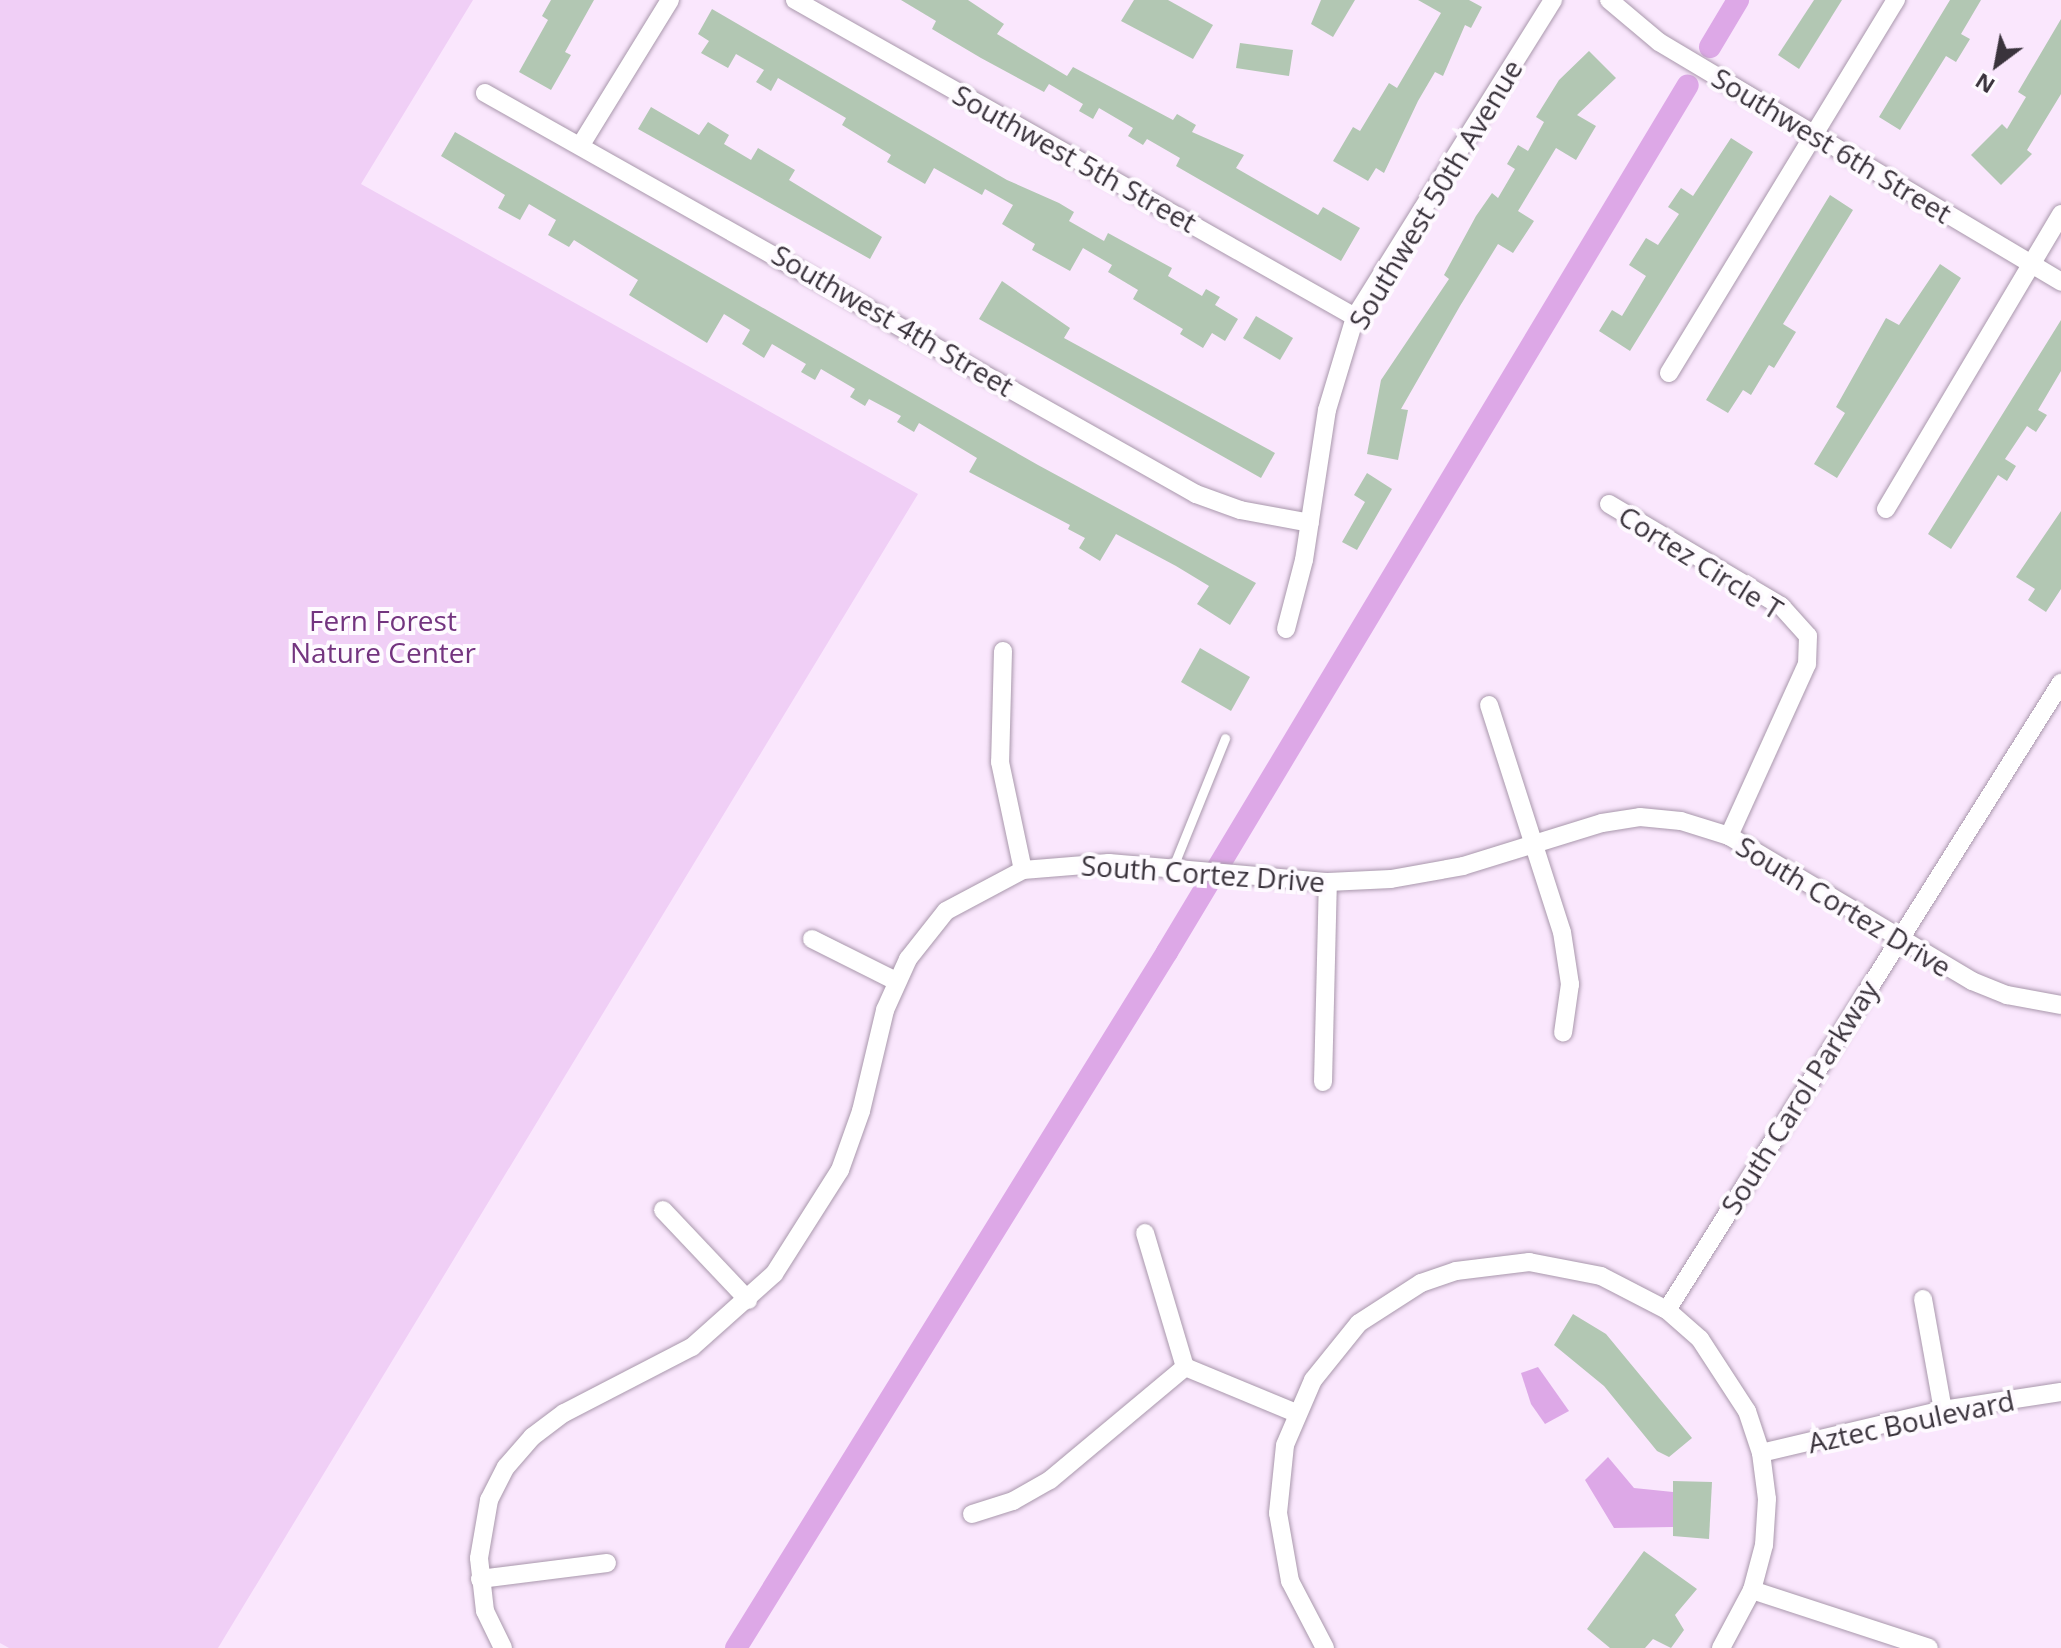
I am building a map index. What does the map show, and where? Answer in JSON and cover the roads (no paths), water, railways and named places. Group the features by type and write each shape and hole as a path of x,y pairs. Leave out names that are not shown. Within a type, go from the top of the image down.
{"street":[{"path":"582,143 670,0"},
{"name":"Southwest 5th Street","path":"795,0 1355,317"},
{"name":"Southwest 50th Avenue","path":"1286,629 1310,523 1327,410 1355,317 1553,0"},
{"name":"Southwest 6th Street","path":"1609,0 1659,42 2061,282"},
{"path":"1669,373 1896,0"},
{"name":"Southwest 4th Street","path":"485,93 582,143 1196,494 1240,510 1310,523"},
{"path":"1886,509 2061,214"},
{"name":"Cortez Circle T","path":"1609,504 1781,606 1808,636 1807,664 1729,836"},
{"path":"1003,651 1000,762 1023,870"},
{"name":"South Carol Parkway","path":"1667,1310 1897,939 2061,683"},
{"path":"1489,705 1562,932 1570,984 1563,1033"},
{"name":"South Cortez Drive","path":"503,1648 485,1611 479,1539 489,1500 518,1451 564,1413 692,1347 748,1300 799,1242 832,1188 855,1130 896,981 920,940 946,911 1023,870 1066,863 1182,868 1328,882 1429,874 1533,843 1640,817 1681,821 1729,836 1972,981 2007,995 2061,1005"},
{"path":"1323,1082 1328,882"},
{"path":"812,939 896,981"},
{"path":"663,1210 748,1300"},
{"path":"1145,1233 1185,1367"},
{"path":"1325,1648 1303,1613 1282,1548 1279,1479 1296,1413 1320,1370 1359,1323 1410,1289 1456,1271 1517,1263 1566,1266 1635,1290 1667,1310 1700,1339 1727,1373 1761,1453 1767,1499 1764,1545 1752,1590 1721,1648"},
{"path":"1923,1299 1943,1410"},
{"path":"1185,1367 1296,1413"},
{"path":"972,1514 1013,1501 1050,1480 1185,1367"},
{"name":"Aztec Boulevard","path":"1761,1453 1943,1410 2061,1392"},
{"path":"480,1579 607,1563"},
{"path":"1752,1590 1929,1648"}],"lane":[{"path":"1182,868 1225,738"}],"waterway":[{"path":"1710,47 1738,0"},
{"path":"736,1648 1167,952 1688,85"}],"park label":[{"name":"Fern Forest Nature Center","path":"383,636"}]}
